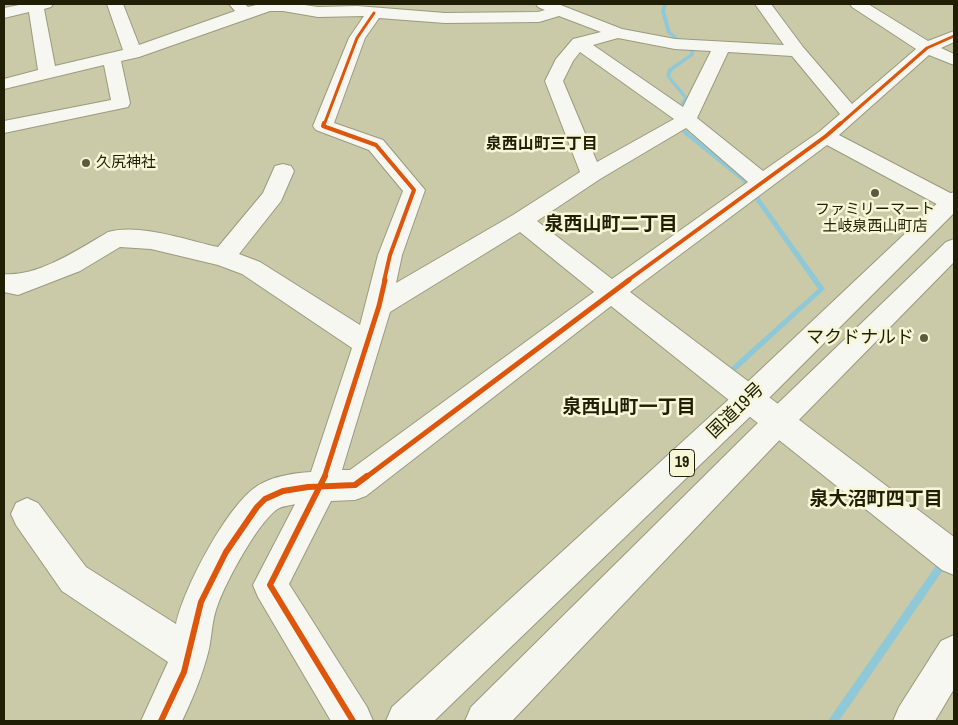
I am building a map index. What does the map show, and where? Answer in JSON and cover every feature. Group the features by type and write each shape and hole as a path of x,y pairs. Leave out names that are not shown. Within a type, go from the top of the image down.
{"main road":[{"path":"4,13 39,4 48,74"},
{"path":"115,4 133,53"},
{"path":"544,4 618,33 675,44 797,51"},
{"path":"858,4 927,48 954,60"},
{"path":"770,5 797,51 850,114"},
{"path":"4,84 133,53 241,8 283,6 385,10 445,18 539,17 560,10"},
{"path":"353,721 270,585 322,485 379,306 390,255 414,190 376,145 323,126 357,38 385,10"},
{"path":"592,174 554,81 565,59 579,43 618,33"},
{"path":"161,721 178,687 189,654 197,612 238,531 265,498 288,491 322,485 355,485 612,292 826,136 927,48 954,36"},
{"path":"579,43 687,118 763,183"},
{"path":"379,306 522,221 592,174 687,118 722,47"},
{"path":"4,126 74,114 121,102 112,59"},
{"path":"826,136 953,202"},
{"path":"223,257 273,196 283,170"},
{"name":"国道19号","path":"406,721 748,400 953,202"},
{"path":"522,221 748,400 779,421 954,558"},
{"path":"4,282 18,285 62,268 116,238 151,240 223,257 251,268 366,344"},
{"name":"国道19号","path":"485,721 779,421 954,248"},
{"path":"27,514 74,579 189,654"},
{"path":"913,721 954,654"}],"waterway":[{"path":"665,4 663,11 669,33 692,50 692,54 670,70 668,76 686,98 677,112"},
{"path":"679,121 686,133 744,180 822,289 729,373"},
{"path":"833,721 954,547"}],"cycle path":[{"path":"353,721 270,585 322,485 379,306 390,255 414,190 376,145 323,126 357,38 374,13"},
{"path":"161,721 184,672 197,613 207,587 247,519 265,499 283,491 295,489 355,485 612,292 826,136 927,48 954,36"}],"place":[{"name":"久尻神社","path":"86,163"},
{"name":"ファミリーマート 土岐泉西山町店","path":"875,193"},
{"name":"マクドナルド","path":"924,338"}],"district":[{"name":"泉西山町三丁目","path":"542,145"},
{"name":"泉西山町二丁目","path":"611,225"},
{"name":"泉西山町一丁目","path":"629,408"},
{"name":"泉大沼町四丁目","path":"876,500"}]}
